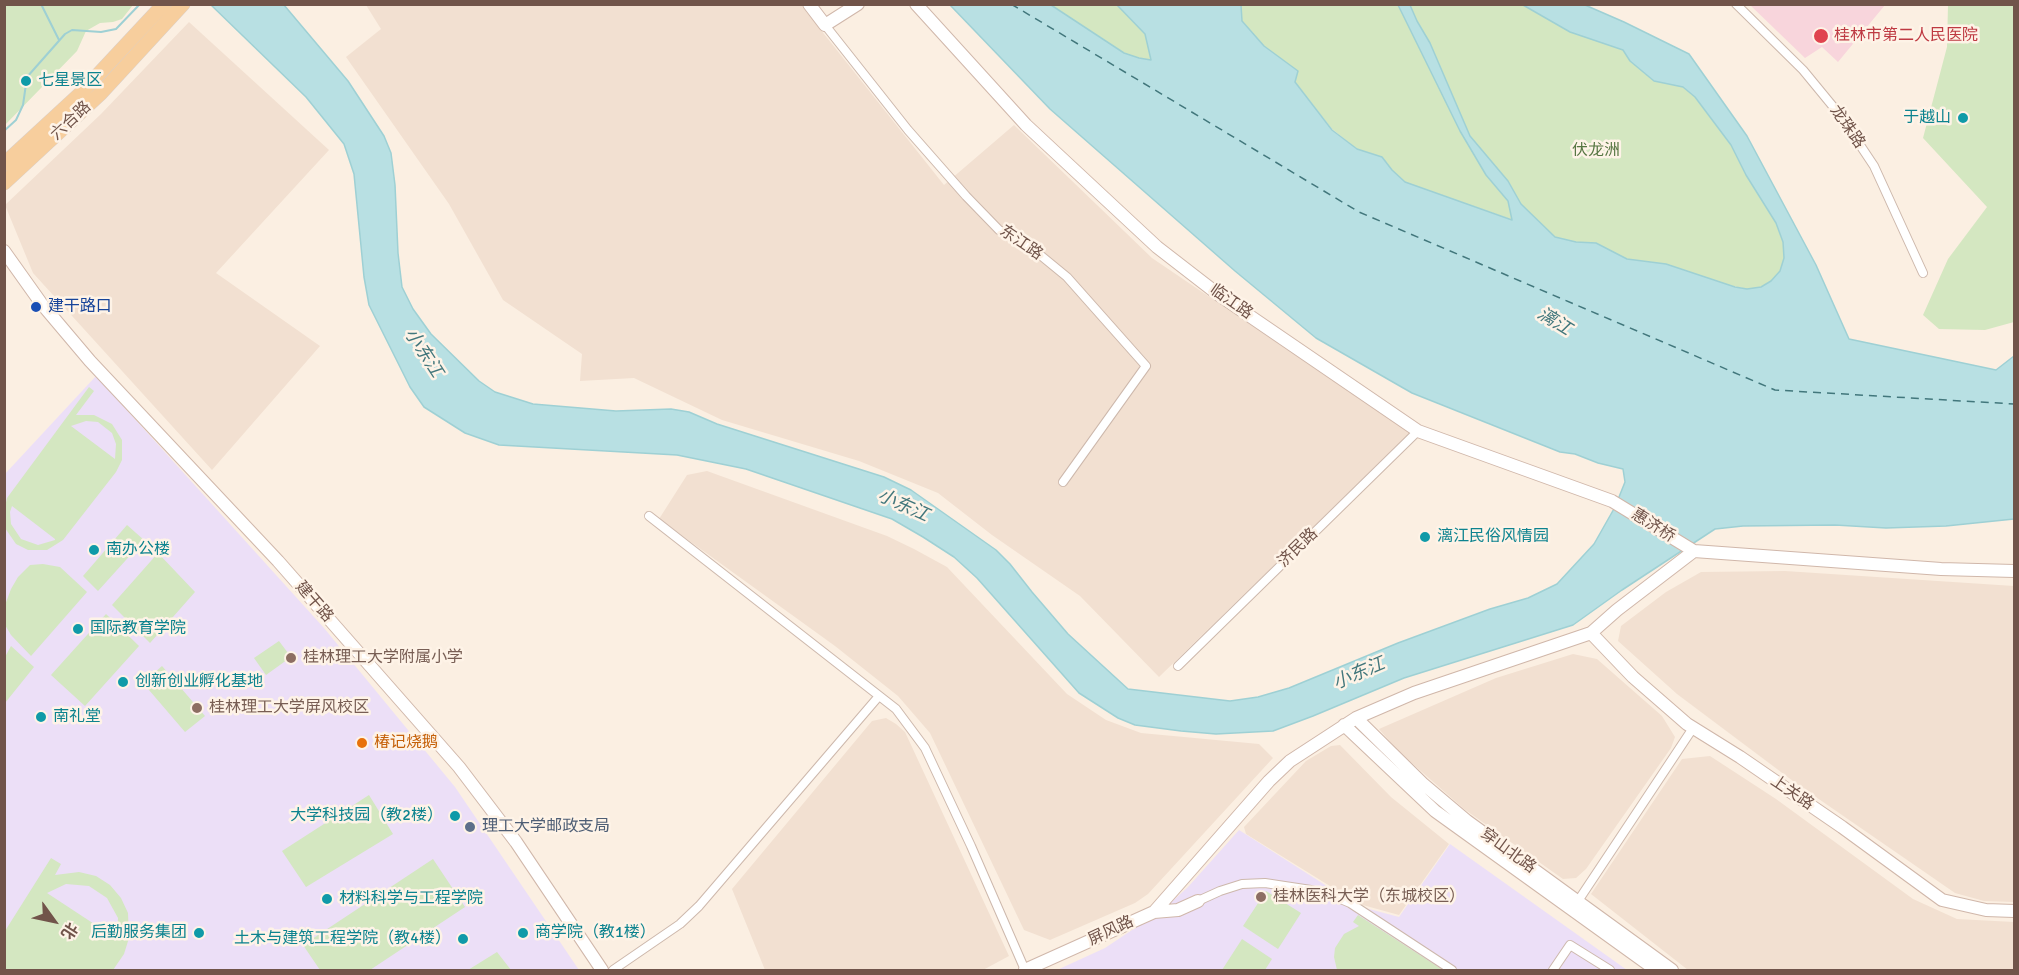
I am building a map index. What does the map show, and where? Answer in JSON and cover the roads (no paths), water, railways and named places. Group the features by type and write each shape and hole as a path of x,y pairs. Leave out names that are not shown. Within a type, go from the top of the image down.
{"main road":[{"name":"六合路","path":"4,164 80,94 164,4"},
{"name":"六合路","path":"4,183 101,93 183,4"}],"street":[{"name":"东江路","path":"809,4 908,130 966,196 999,230 1028,245 1067,277 1146,366 1063,482"},
{"path":"825,25 858,4"},
{"name":"临江路","path":"916,4 1026,125 1157,247 1219,295 1418,431 1612,501"},
{"name":"龙珠路","path":"1736,4 1803,70 1840,115 1874,166 1923,273"},
{"name":"建干路","path":"4,250 41,303 90,361 264,545 459,767 516,842 602,970"},
{"name":"济民路","path":"1178,666 1418,431"},
{"name":"惠济桥","path":"1612,501 1694,551"},
{"path":"649,516 896,709 925,748 1025,970"},
{"path":"1154,912 1269,781 1290,761 1356,717 1414,693 1591,633 1617,610 1694,551 1941,569 2014,571"},
{"name":"上关路","path":"1591,633 1633,677 1693,728 1740,757 1842,827 1942,900 1986,910 2014,911"},
{"path":"613,970 680,924 699,906 879,696"},
{"name":"穿山北路","path":"1356,717 1422,783 1467,820 1672,970"},
{"name":"穿山北路","path":"1344,725 1435,811 1656,970"},
{"path":"1578,901 1693,728"},
{"path":"1198,901 1242,884 1265,883 1321,892 1350,903 1452,970"},
{"name":"屏风路","path":"1025,970 1154,912 1178,910 1198,901"},
{"path":"1553,970 1570,945 1610,970"}],"water":[{"path":"211,5 284,5 348,81 384,136 391,153 402,287 413,309 431,334 479,381 495,392 533,404 616,411 671,409 689,412 717,424 884,477 911,490 996,550 1068,634 1128,689 1230,701 1258,697 1289,688 1398,643 1490,609 1528,598 1557,584 1594,544 1615,507 1625,482 1623,469 1575,454 1560,452 1412,393 1316,338 1235,271 1050,109 950,5 1051,5 1124,53 1151,60 1145,34 1117,5 1241,5 1242,21 1264,46 1298,71 1295,82 1332,130 1357,149 1382,157 1405,182 1512,220 1508,201 1486,175 1460,131 1398,5 1410,5 1430,43 1470,136 1508,181 1521,204 1555,237 1576,242 1596,243 1627,259 1666,264 1735,287 1747,289 1761,287 1771,281 1780,271 1784,258 1783,242 1776,223 1746,175 1731,145 1695,97 1683,87 1654,81 1630,61 1623,50 1570,32 1523,5 1585,5 1624,22 1689,54 1747,136 1816,265 1849,339 1996,370 2014,356 2014,519 1946,526 1886,528 1835,525 1743,526 1715,529 1573,625 1404,678 1273,731 1216,734 1135,725 1118,718 1079,693 977,578 954,557 892,519 746,469 677,455 499,445 465,433 424,407 410,387 369,305 354,174 344,144 306,97"}],"waterway":[{"path":"41,4 59,40"},
{"path":"4,131 16,120 23,105 27,77 65,34 72,30 101,32 116,29 140,4"}],"place":[{"name":"桂林市第二人民医院","path":"1821,36"},
{"name":"七星景区","path":"26,81"},
{"name":"于越山","path":"1963,118"},
{"name":"建干路口","path":"36,307"},
{"name":"漓江民俗风情园","path":"1425,537"},
{"name":"南办公楼","path":"94,550"},
{"name":"国际教育学院","path":"78,629"},
{"name":"桂林理工大学附属小学","path":"291,658"},
{"name":"创新创业孵化基地","path":"123,682"},
{"name":"桂林理工大学屏风校区","path":"197,708"},
{"name":"南礼堂","path":"41,717"},
{"name":"椿记烧鹅","path":"362,743"},
{"name":"大学科技园（教2楼）","path":"455,816"},
{"name":"理工大学邮政支局","path":"470,827"},
{"name":"桂林医科大学（东城校区）","path":"1261,897"},
{"name":"材料科学与工程学院","path":"327,899"},
{"name":"后勤服务集团","path":"199,933"},
{"name":"商学院（教1楼）","path":"523,933"},
{"name":"土木与建筑工程学院（教4楼）","path":"463,939"}],"park label":[{"name":"伏龙洲","path":"1596,151"}],"water label":[{"name":"漓江","path":"1554,322"},
{"name":"小东江","path":"423,353"},
{"name":"小东江","path":"903,506"},
{"name":"小东江","path":"1359,674"}]}
